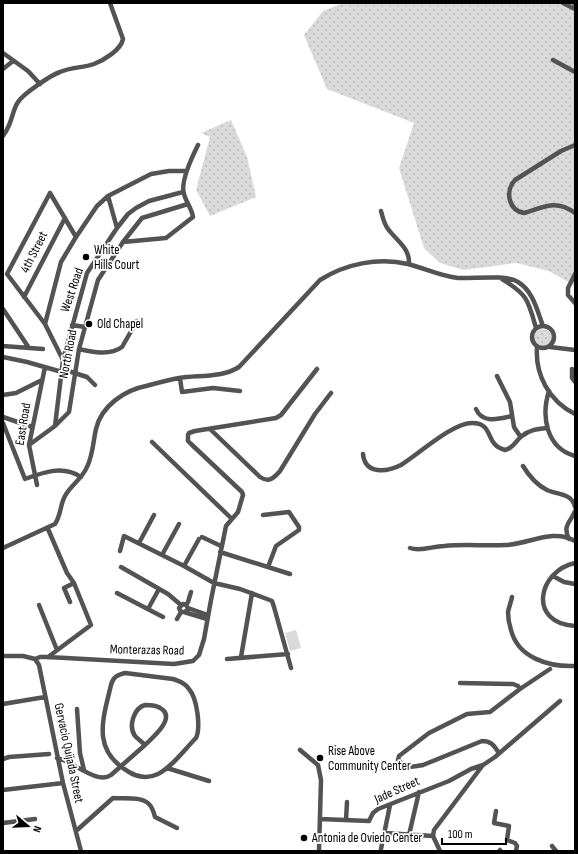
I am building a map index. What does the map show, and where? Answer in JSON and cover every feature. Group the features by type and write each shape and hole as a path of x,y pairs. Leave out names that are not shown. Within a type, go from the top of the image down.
{"street":[{"path":"3,136 11,124 18,102 21,98 61,71 93,64 116,50 123,41 110,3"},
{"path":"563,3 575,9"},
{"path":"3,53 34,76 40,84"},
{"path":"553,60 575,72"},
{"path":"4,67 13,61"},
{"path":"575,145 561,151 515,180 510,187 508,195 512,205 520,212 524,213 557,204 563,205 575,213"},
{"path":"123,242 166,238 193,218 183,192 186,171 198,146"},
{"path":"45,324 61,262 91,215 108,196 151,174 169,171 186,171"},
{"name":"West Road","path":"55,426 63,360 87,273 128,214 142,204 164,196 183,192"},
{"path":"63,360 45,324 7,274 50,193 76,237"},
{"path":"108,196 117,228"},
{"name":"North Road","path":"29,445 55,426 69,412 79,349 96,284 123,242 138,222 145,216 188,204"},
{"path":"381,211 388,229 406,250 409,258 409,264"},
{"name":"4th Street","path":"24,297 65,218"},
{"path":"3,548 48,529 55,524 63,498 81,477 91,457 97,422 104,412 122,394 130,390 180,378 226,372 239,367 320,280 330,273 359,264 386,260 409,264 458,278 500,278 516,280 527,288 543,326"},
{"path":"575,274 568,288 568,295 575,303"},
{"path":"500,278 514,286 524,296 536,328"},
{"path":"3,309 29,348"},
{"path":"79,349 93,352 118,350 122,347 136,321"},
{"path":"72,325 84,327"},
{"path":"550,347 554,340 554,332 551,328 543,326 536,328 532,338 537,347 538,368 543,382 562,405 575,414"},
{"path":"3,346 43,349"},
{"path":"537,347 544,349 550,347 575,350"},
{"path":"3,357 75,373 87,377 95,385"},
{"name":"East Road","path":"37,485 29,445 45,367"},
{"path":"210,429 268,420 281,415 317,369"},
{"path":"572,369 572,378 575,382"},
{"path":"497,376 510,402 514,427 520,436"},
{"path":"180,378 181,390 185,393 213,388 240,391"},
{"path":"3,395 16,393 42,380"},
{"path":"549,391 545,411 547,428 556,444 567,453 575,456"},
{"path":"210,429 260,477 264,480 270,480 276,477 315,414 331,393"},
{"path":"476,409 478,413 486,418 497,419 512,416"},
{"path":"3,417 32,427"},
{"path":"3,423 25,479 53,470 72,472 81,477"},
{"path":"363,454 364,461 371,468 384,471 401,465 436,440 464,424 481,424 485,427 495,448 505,450 509,449 520,436 533,430 547,428"},
{"name":"Monterazas Road","path":"3,656 23,656 35,659 40,657 48,657 174,664 193,661 199,655 204,639 226,526 238,512 243,498 242,492 190,443 188,435 192,431 210,429"},
{"path":"152,442 232,519"},
{"path":"523,466 528,474 538,484 548,491 569,497 573,501 575,507"},
{"path":"569,539 566,526 575,511"},
{"path":"263,515 289,512 299,526 299,530 276,546 268,568"},
{"path":"139,543 154,515"},
{"path":"162,555 179,524"},
{"path":"48,529 67,573 74,583 90,625 48,657"},
{"path":"120,551 124,536 214,583 252,593 270,600 273,604 291,668"},
{"path":"410,548 416,550 443,546 506,545 544,537 560,537 575,542"},
{"path":"184,566 201,538 221,546"},
{"path":"220,552 290,574"},
{"path":"575,563 563,567 552,576 546,586 543,601 544,608 551,618 558,622 575,626"},
{"path":"121,567 185,606 208,617"},
{"path":"552,576 564,582 575,584"},
{"path":"70,602 64,588 74,583"},
{"path":"148,609 159,589"},
{"path":"117,592 163,617"},
{"path":"191,592 188,602 185,606 179,608 183,612 208,617"},
{"path":"241,657 252,593"},
{"path":"512,597 508,613 509,623 514,640 520,648 529,656 544,662 557,665 575,666"},
{"path":"39,605 57,650"},
{"path":"178,619 183,612"},
{"path":"227,659 288,654"},
{"name":"Gervacio Quijada Street","path":"35,659 39,665 63,783 81,851"},
{"path":"498,753 493,744 488,741 424,765 414,767 402,765 398,760 399,756 429,733 467,714 490,712 520,689 550,669"},
{"path":"125,673 173,679 180,681 190,689 193,696 199,727 196,738 167,768 157,775 141,777 132,774 120,766 110,756 104,747 103,720 112,679 125,673"},
{"path":"460,683 513,684 518,686 520,689"},
{"path":"3,704 46,697"},
{"path":"440,851 433,836 434,830 483,765 560,701"},
{"path":"58,758 63,759 98,777 105,778 111,775 145,745 165,722 165,712 161,708 152,705 141,706 137,709 134,717 134,733 145,745"},
{"path":"77,709 80,753 84,770"},
{"path":"300,750 318,765 321,780 319,851"},
{"path":"3,759 9,757 49,754"},
{"name":"Jade Street","path":"320,819 369,821 378,809 449,781 471,769 483,765"},
{"path":"167,768 209,781"},
{"path":"3,790 63,783"},
{"path":"409,835 419,792"},
{"path":"76,831 113,798 138,799 143,801 150,805 155,816 177,828"},
{"path":"346,820 347,802"},
{"path":"381,849 390,805"},
{"path":"496,811 494,823 509,826 507,840 515,843 517,846 516,851"},
{"path":"3,823 35,818"},
{"path":"385,833 433,836"},
{"path":"552,846 556,851"}],"shaded area":[{"path":"343,3 575,3 575,286 549,271 516,263 464,270 440,263 424,248 399,168 414,123 327,89 304,35 323,11"},
{"path":"231,120 247,157 256,197 210,216 196,190 210,137 201,133"},
{"path":"543,329 549,332 552,338 549,344 543,347 537,344 534,338 537,332"},
{"path":"296,630 301,648 290,651 285,633"}],"place":[{"name":"White Hills Court","path":"86,257"},
{"name":"Old Chapel","path":"89,324"},
{"name":"Rise Above Community Center","path":"320,758"},
{"name":"Antonia de Oviedo Center","path":"304,838"}]}
